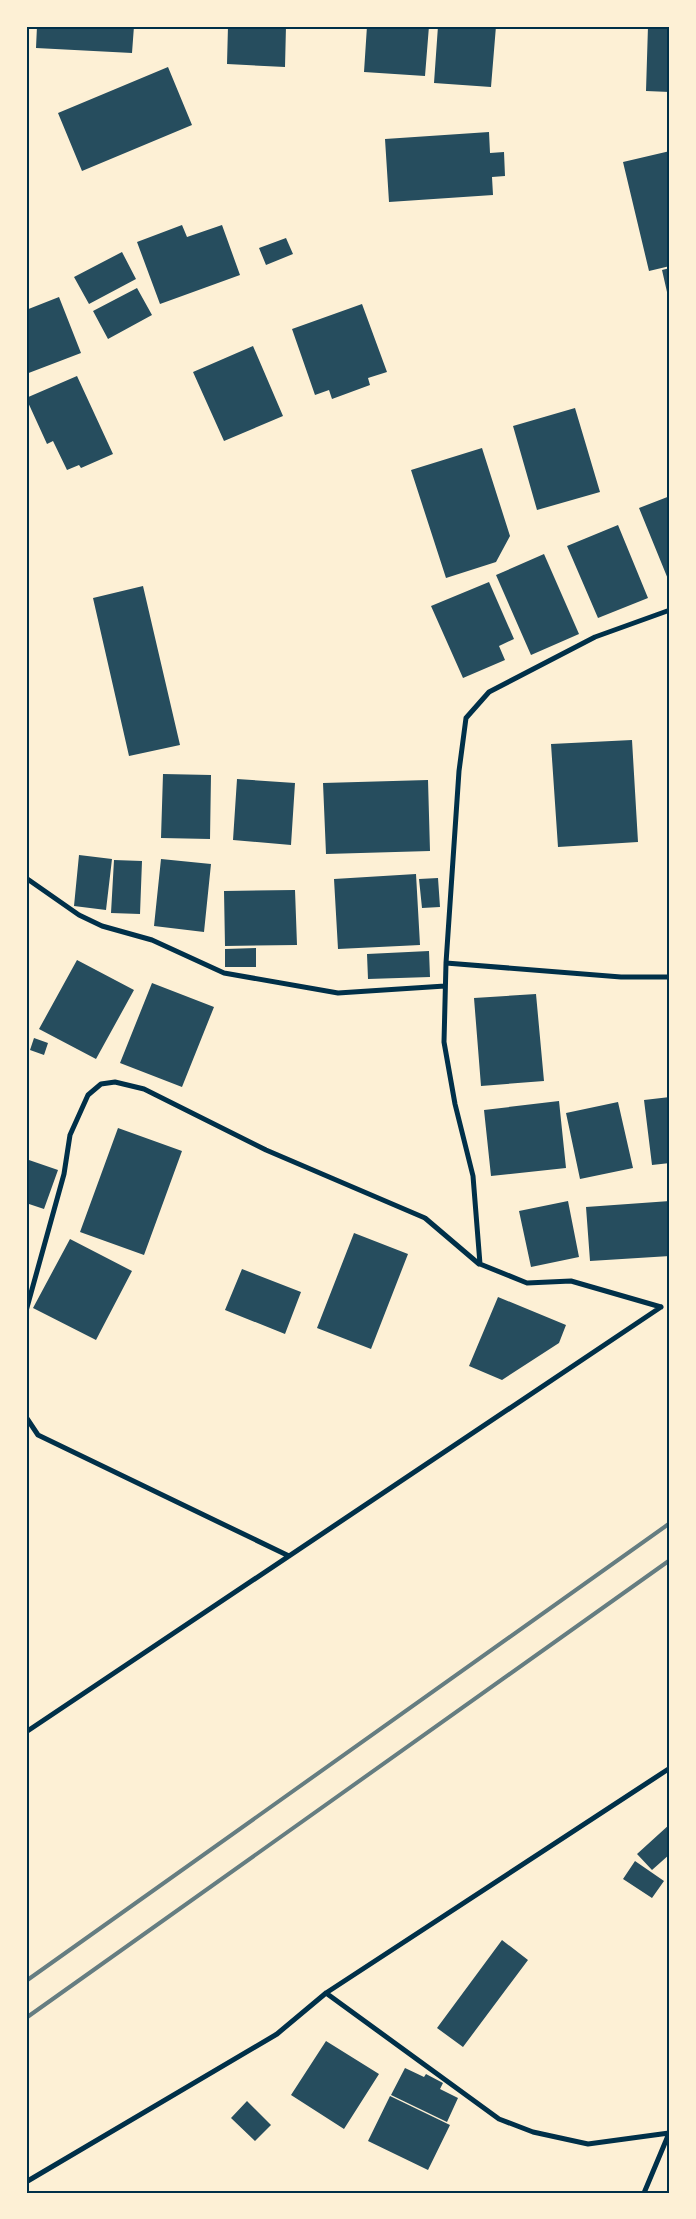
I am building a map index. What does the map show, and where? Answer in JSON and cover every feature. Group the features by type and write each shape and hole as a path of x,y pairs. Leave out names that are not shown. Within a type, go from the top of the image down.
{"street":[{"path":"480,1264 474,1176 455,1104 444,1042 446,963 459,772 466,718 489,692 595,637 670,610"},
{"path":"26,878 79,916 102,926 152,940 224,973 338,993 445,986"},
{"path":"446,963 621,977 670,977"},
{"path":"26,1311 64,1174 70,1134 88,1095 101,1084 115,1082 144,1088 266,1150 425,1218 480,1264 527,1283 571,1281 661,1307 26,1732"},
{"path":"26,1417 38,1435 289,1556"},
{"path":"26,2182 277,2034 326,1993 670,1768"},
{"path":"326,1993 499,2119 533,2132 588,2144 669,2132"},
{"path":"644,2193 669,2132"}],"building":[{"path":"37,26 134,26 132,53 36,48"},
{"path":"228,26 286,26 285,67 227,64"},
{"path":"367,26 429,26 425,76 364,72"},
{"path":"438,26 496,26 491,87 434,83"},
{"path":"648,26 670,26 670,92 646,91"},
{"path":"168,67 192,125 82,171 58,113"},
{"path":"489,132 490,153 504,152 505,176 492,177 493,195 389,202 385,139"},
{"path":"670,151 670,266 649,271 623,162"},
{"path":"182,225 187,237 222,225 240,275 160,304 137,242"},
{"path":"286,238 293,254 266,265 259,248"},
{"path":"122,252 136,279 89,304 74,277"},
{"path":"670,268 670,291 667,292 662,270"},
{"path":"137,288 152,315 108,339 93,311"},
{"path":"59,297 81,353 26,374 26,310"},
{"path":"362,304 387,372 368,378 370,385 332,399 329,390 315,395 292,329"},
{"path":"253,346 283,416 224,441 193,372"},
{"path":"77,376 113,454 81,468 79,465 67,470 53,441 47,444 26,398"},
{"path":"575,408 600,492 537,510 513,426"},
{"path":"482,448 510,536 496,562 446,578 411,470"},
{"path":"670,496 670,584 639,508"},
{"path":"618,525 648,598 598,618 567,546"},
{"path":"544,554 579,634 531,655 496,575"},
{"path":"489,582 514,639 499,646 505,660 463,678 431,606"},
{"path":"143,586 180,745 129,756 93,598"},
{"path":"632,740 638,842 558,847 551,744"},
{"path":"163,774 211,775 210,839 161,838"},
{"path":"237,779 295,783 291,845 233,840"},
{"path":"428,780 430,851 326,854 323,783"},
{"path":"79,855 112,859 106,910 74,906"},
{"path":"161,859 211,864 204,932 154,926"},
{"path":"114,860 142,861 140,914 111,913"},
{"path":"416,874 420,945 338,949 334,879"},
{"path":"438,878 440,907 422,908 419,879"},
{"path":"295,890 297,945 225,946 224,891"},
{"path":"256,948 256,967 225,967 225,949"},
{"path":"429,951 430,977 368,979 367,954"},
{"path":"77,960 134,990 96,1059 39,1029"},
{"path":"152,983 214,1007 182,1087 120,1063"},
{"path":"536,994 544,1081 481,1086 474,998"},
{"path":"34,1038 48,1043 44,1055 30,1050"},
{"path":"670,1097 670,1163 652,1165 644,1100"},
{"path":"559,1101 566,1168 491,1176 484,1110"},
{"path":"618,1102 633,1168 580,1179 566,1113"},
{"path":"118,1128 182,1151 144,1255 80,1232"},
{"path":"26,1159 58,1170 44,1209 26,1203"},
{"path":"568,1201 579,1257 531,1267 519,1211"},
{"path":"670,1201 670,1256 590,1261 586,1207"},
{"path":"354,1233 408,1254 371,1349 317,1328"},
{"path":"70,1239 132,1271 96,1340 33,1308"},
{"path":"242,1269 301,1292 285,1334 225,1310"},
{"path":"498,1297 566,1325 559,1343 502,1380 469,1366"},
{"path":"670,1824 670,1854 652,1870 637,1854"},
{"path":"635,1861 664,1881 652,1898 623,1879"},
{"path":"502,1940 528,1960 463,2047 437,2028"},
{"path":"326,2041 379,2074 344,2129 291,2095"},
{"path":"405,2068 424,2077 426,2074 443,2083 440,2089 458,2098 447,2122 391,2095"},
{"path":"390,2096 450,2125 428,2170 368,2141"},
{"path":"247,2101 271,2125 255,2141 231,2118"}],"railway":[{"path":"26,1981 670,1523"},
{"path":"26,2018 670,1560"}]}
